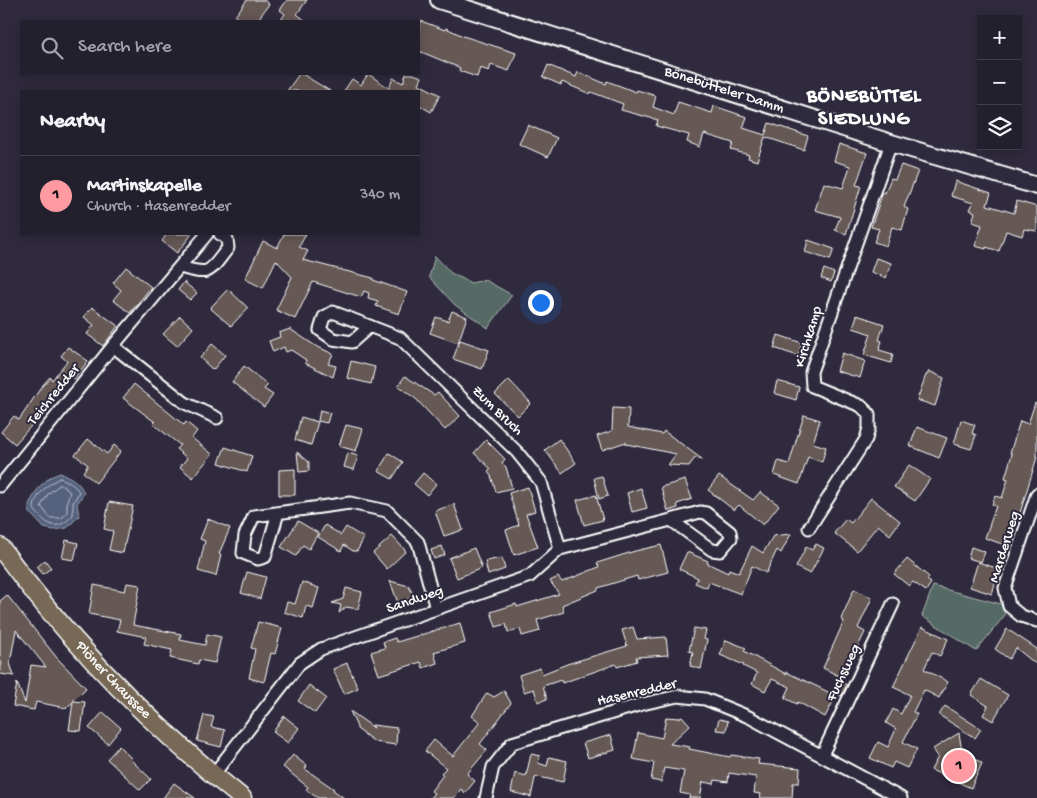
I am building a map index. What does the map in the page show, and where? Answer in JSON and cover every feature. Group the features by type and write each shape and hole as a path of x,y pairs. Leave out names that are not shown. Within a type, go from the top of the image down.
{"main road":[{"name":"Plöner Chaussee","path":"0,547 77,643 142,711 213,775 242,798"}],"street":[{"name":"Bönebütteler Damm","path":"439,0 891,143 1037,186"},
{"name":"Kirchkamp","path":"809,528 866,439 869,428 869,414 861,406 812,386 811,372 891,143"},
{"name":"Teichredder","path":"0,486 113,346 206,235"},
{"path":"180,267 202,273 211,270 228,248 227,239 221,235"},
{"name":"Zum Bruch","path":"370,326 400,338 517,452 541,482 560,549"},
{"path":"113,346 185,403 217,418"},
{"name":"Marderweg","path":"1037,494 1005,588 1009,606 1021,616 1037,621"},
{"path":"278,513 350,503 387,511 418,542 436,609"},
{"name":"Sandweg","path":"213,775 300,663 321,649 530,576 560,549 700,512 706,513 730,532 732,538 720,552 712,550 671,520"},
{"name":"Fuchsweg","path":"822,755 894,604"},
{"name":"Hasenredder","path":"486,798 493,767 512,743 642,704 678,696 705,699 740,714 822,755 897,797"}],"green space":[{"path":"435,256 451,273 471,283 485,280 512,295 488,328 455,305 429,277"},
{"path":"933,586 1001,604 1005,615 976,651 922,616"}],"water":[{"path":"60,473 75,480 84,493 77,504 79,516 67,528 54,530 44,528 29,512 29,504 39,487 50,477"}],"building":[{"path":"247,0 264,0 269,4 258,20 241,20 235,16"},
{"path":"287,0 307,0 297,14 305,20 281,20 285,14 280,10"},
{"path":"421,21 445,30 446,28 463,36 516,53 509,71 491,65 489,71 480,68 477,77 459,71 460,68 420,51"},
{"path":"548,65 576,77 578,72 606,84 607,81 636,92 637,90 656,96 653,107 674,115 678,102 712,113 714,106 747,117 743,128 765,135 769,123 808,136 804,150 765,137 757,161 748,158 749,155 731,150 733,143 704,134 700,147 687,142 689,135 656,126 658,120 621,110 623,104 591,92 590,94 562,82 561,85 543,77"},
{"path":"298,75 304,75 328,90 288,90"},
{"path":"367,75 389,88 393,78 403,83 406,75 416,75 422,77 419,84 440,95 431,112 420,106 420,90 345,90 352,79 361,85"},
{"path":"528,125 557,138 548,157 519,144"},
{"path":"839,144 867,153 856,185 861,186 846,234 835,230 840,217 815,210 824,183 843,188 850,166 834,161"},
{"path":"901,165 918,171 904,207 908,209 902,230 892,227 886,246 874,242 879,229 871,227 883,192 885,193 891,178 895,179"},
{"path":"955,181 991,193 987,205 1014,213 1017,201 1037,207 1037,231 1024,229 1022,236 1006,231 999,251 975,246 982,225 972,222 975,212 970,210 973,203 951,196"},
{"path":"166,235 191,235 177,253 162,241"},
{"path":"284,235 305,235 299,247 308,251 303,260 373,278 373,280 407,292 399,314 376,306 378,301 368,298 369,293 364,291 361,297 313,282 295,319 276,310 292,277 276,260 263,288 245,279 263,241 277,248"},
{"path":"808,240 834,249 830,260 805,252"},
{"path":"876,258 891,263 886,278 871,272"},
{"path":"126,267 151,287 130,313 113,300 121,290 113,283"},
{"path":"824,269 834,273 831,282 821,278"},
{"path":"184,282 197,293 190,300 178,290"},
{"path":"228,289 248,308 231,326 210,308"},
{"path":"92,307 118,326 103,346 87,334 94,325 84,317"},
{"path":"452,311 467,317 458,343 430,333 436,317 448,321"},
{"path":"857,315 884,324 879,340 882,341 879,350 893,354 891,363 864,355 871,334 853,328"},
{"path":"180,316 193,328 177,346 163,334"},
{"path":"290,329 314,345 333,354 328,364 336,366 333,377 305,363 306,360 291,350 286,352 284,347 273,352 269,341 280,337 279,333"},
{"path":"778,335 802,343 798,356 774,348"},
{"path":"460,340 489,350 482,369 453,359"},
{"path":"212,344 225,355 213,370 200,358"},
{"path":"68,347 88,361 74,379 68,375 47,400 50,403 39,418 15,444 1,432 14,416 19,420 42,386 50,377 52,380 67,361 61,356"},
{"path":"842,353 865,361 860,378 837,371"},
{"path":"351,361 375,367 371,384 347,378"},
{"path":"244,366 268,385 264,389 273,395 264,407 232,382"},
{"path":"929,371 944,378 935,406 917,400"},
{"path":"405,376 434,395 438,392 460,416 445,430 416,399 398,386"},
{"path":"509,380 531,403 518,416 495,394"},
{"path":"777,381 799,387 796,400 774,393"},
{"path":"134,384 184,425 186,422 197,431 192,438 212,454 193,478 180,467 187,458 176,449 180,445 153,424 155,422 123,398"},
{"path":"1035,403 1037,404 1037,457 1016,526 1012,524 1005,545 985,538 996,506 992,505 995,496 1002,498 1008,479 1005,478 1012,454 1010,453 1020,421 1028,424"},
{"path":"613,408 629,409 628,427 662,434 664,431 703,460 695,458 689,466 668,465 676,454 626,444 626,442 602,450 597,436 612,431"},
{"path":"320,410 330,413 327,423 318,421"},
{"path":"804,415 820,420 813,443 826,447 822,462 808,457 799,484 774,475 778,461 789,464"},
{"path":"301,417 318,422 311,445 295,440"},
{"path":"961,420 975,425 972,433 976,435 971,449 954,444"},
{"path":"346,425 363,429 356,451 339,446"},
{"path":"917,427 947,438 939,458 910,446"},
{"path":"88,439 107,454 114,445 121,451 96,483 83,472 88,465 75,455"},
{"path":"559,439 576,463 562,473 545,450"},
{"path":"486,440 505,459 502,463 506,467 512,488 496,492 488,472 491,469 474,453"},
{"path":"225,447 252,456 247,472 219,463"},
{"path":"297,452 309,462 309,471 299,472"},
{"path":"348,453 358,456 354,470 344,467"},
{"path":"389,453 403,462 392,479 378,471"},
{"path":"909,465 930,479 915,501 894,487"},
{"path":"295,469 295,495 279,495 279,470"},
{"path":"423,473 436,484 427,495 414,484"},
{"path":"602,476 608,496 599,499 594,478"},
{"path":"719,476 753,500 760,492 779,505 763,525 739,505 734,510 708,490"},
{"path":"685,480 692,499 677,504 678,508 668,511 661,487"},
{"path":"528,487 535,511 526,514 538,547 514,555 506,530 519,525 509,493"},
{"path":"641,488 647,508 632,512 627,493"},
{"path":"596,495 603,520 584,525 577,500"},
{"path":"871,498 900,521 890,535 878,525 857,551 834,533 846,519 851,523"},
{"path":"109,502 133,506 123,553 109,550 113,531 104,529"},
{"path":"454,504 463,530 444,536 435,511"},
{"path":"208,519 230,528 219,554 221,555 216,576 198,571 205,541 200,539"},
{"path":"298,521 318,533 309,549 303,545 296,556 281,547"},
{"path":"325,525 341,535 346,527 364,538 357,551 353,551 344,545 341,551 318,537"},
{"path":"791,534 781,553 777,550 766,573 752,566 741,594 709,582 707,588 695,583 698,578 679,569 687,552 708,561 707,563 728,573 729,569 739,573 752,546 763,553 773,536"},
{"path":"392,536 406,551 387,569 373,553"},
{"path":"66,540 78,543 74,560 62,558"},
{"path":"816,544 824,548 810,574 796,567 806,547 812,550"},
{"path":"661,545 668,572 638,580 637,576 598,588 598,590 562,605 564,612 537,620 540,631 522,636 520,629 508,632 506,624 496,627 491,612 516,604 517,607 559,594 550,581 558,577 562,582 599,567 597,563"},
{"path":"442,546 445,555 434,559 431,550"},
{"path":"971,547 985,552 981,562 968,558"},
{"path":"474,548 482,568 457,578 449,558"},
{"path":"502,558 505,569 488,575 485,561"},
{"path":"907,559 929,577 927,580 931,583 926,591 913,582 909,586 894,574"},
{"path":"45,560 51,568 43,574 37,567"},
{"path":"978,562 999,569 992,594 970,587"},
{"path":"247,572 266,577 260,599 241,593"},
{"path":"390,581 409,586 414,597 398,603"},
{"path":"302,582 319,588 313,608 306,606 303,618 284,612 287,602 295,604"},
{"path":"127,583 140,585 133,625 181,634 180,640 205,645 207,634 221,637 215,663 199,660 198,664 170,658 172,650 144,644 146,637 117,631 120,620 89,614 94,585 125,591"},
{"path":"346,588 362,592 358,609 346,607 339,613 341,605 332,603 343,599"},
{"path":"854,589 872,598 858,628 865,632 843,678 823,668 844,621 841,619"},
{"path":"7,595 57,658 86,688 73,701 85,702 81,731 69,730 73,702 66,708 36,702 34,710 13,706 17,683 25,703 31,665 46,667 16,630 10,663 14,676 0,674 2,662 0,662 0,601"},
{"path":"258,622 282,628 275,654 271,653 264,682 249,678 255,649 251,648"},
{"path":"460,623 465,643 434,652 437,663 423,668 421,662 379,675 371,652 385,648 383,642 395,638 397,642"},
{"path":"633,627 637,639 666,637 668,655 636,657 637,661 617,667 616,664 562,683 561,680 543,686 547,699 538,702 534,689 524,692 519,675 540,668 542,674 567,664 627,646 622,630"},
{"path":"922,627 948,639 940,656 932,652 924,669 948,682 939,698 924,690 913,712 917,714 903,742 917,749 907,768 894,762 891,768 870,758 878,742 888,747 896,729 886,723 893,709 901,714 910,695 893,687"},
{"path":"694,628 706,630 704,639 707,640 701,669 690,666 693,652 689,651"},
{"path":"1007,629 1037,649 1037,665 1016,648 1009,659 995,649"},
{"path":"726,640 746,648 744,651 786,674 786,672 836,696 825,717 798,702 797,704 785,698 790,687 772,679 765,691 752,684 757,673 744,665 720,655"},
{"path":"347,663 358,688 344,694 333,669"},
{"path":"981,679 1008,695 993,721 983,715 988,706 971,695"},
{"path":"839,681 847,685 841,696 833,693"},
{"path":"309,685 326,698 315,713 298,701"},
{"path":"504,691 511,703 480,744 487,750 467,774 475,781 465,793 461,789 454,798 430,798 434,793 431,791 446,768 425,751 434,740 453,756 480,722 472,716 487,693 494,697"},
{"path":"945,706 981,729 975,738 939,715"},
{"path":"350,711 374,728 372,725 397,728 396,745 375,742 357,729"},
{"path":"103,712 121,728 108,744 89,728"},
{"path":"204,715 214,717 211,727 225,730 221,747 197,741"},
{"path":"284,716 299,728 288,743 273,732"},
{"path":"682,716 690,725 670,744 730,757 731,755 759,759 758,764 800,768 799,783 793,783 792,798 760,798 761,794 754,793 756,777 729,773 728,782 715,780 714,784 703,782 700,798 689,798 690,795 680,793 684,771 664,768 661,782 651,780 654,763 633,759 638,733 662,738 666,717 679,718"},
{"path":"719,719 728,721 726,731 716,730"},
{"path":"959,733 962,752 982,763 971,788 931,770 938,757 933,749"},
{"path":"611,735 615,750 588,758 583,743"},
{"path":"119,746 151,779 140,790 107,759"},
{"path":"531,754 540,756 538,763 547,766 549,757 567,761 563,782 535,778 531,797 511,792 515,773 526,776"},
{"path":"293,755 307,766 305,769 344,798 318,798 306,790 308,787 283,767"},
{"path":"174,783 195,798 163,798"}],"place":[{"name":"Martinskapelle","path":"959,766"}],"district":[{"name":"BÖNEBÜTTEL SIEDLUNG","path":"864,108"}]}
